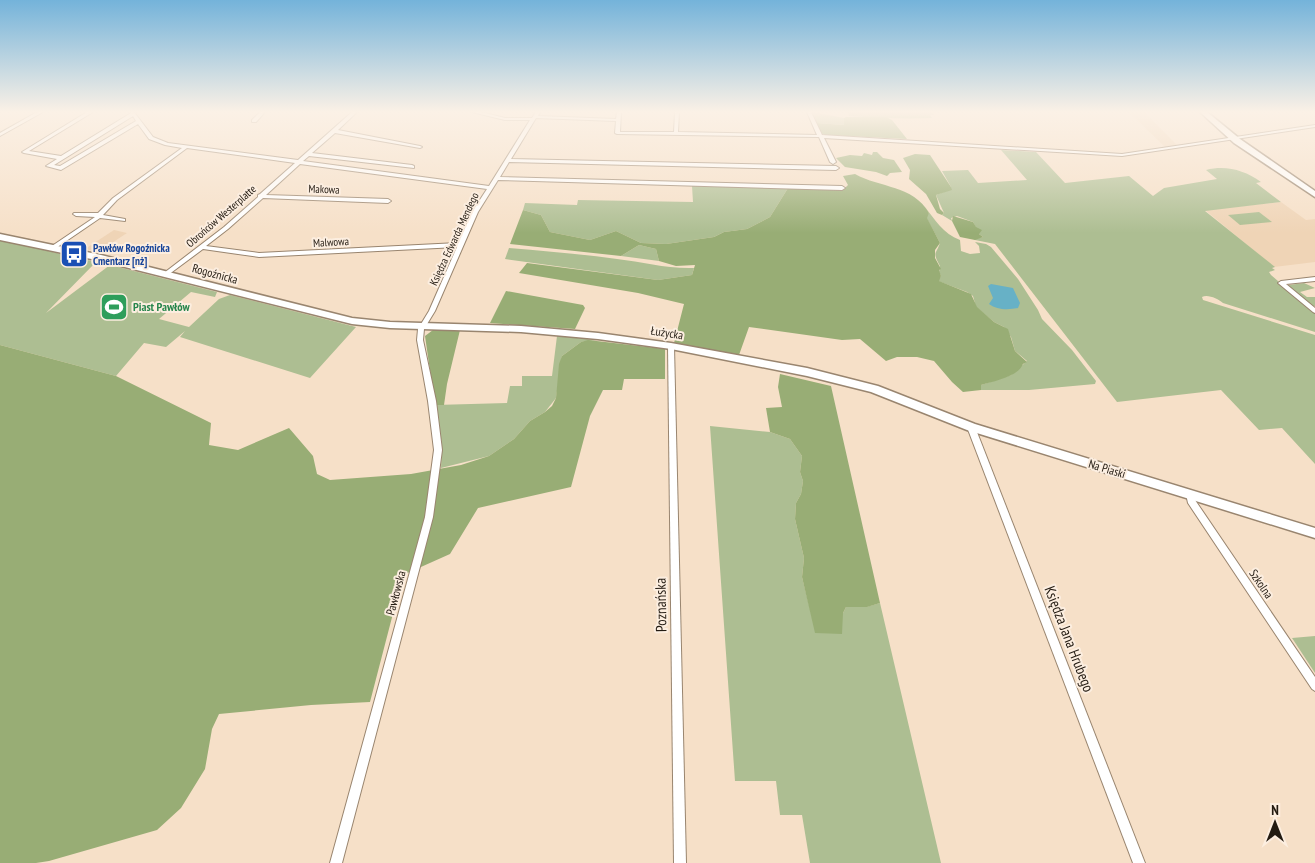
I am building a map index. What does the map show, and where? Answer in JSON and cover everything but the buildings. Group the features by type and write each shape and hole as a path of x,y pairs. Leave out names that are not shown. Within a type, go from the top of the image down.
{"street":[{"path":"26,152 62,158"},
{"path":"71,152 49,166 61,168 87,152"},
{"path":"54,248 98,216 115,199 179,152"},
{"path":"225,152 490,188"},
{"name":"Księdza Edwarda Mendego","path":"424,326 475,212 513,152"},
{"path":"828,152 833,162"},
{"path":"1079,152 1122,155 1141,152"},
{"path":"1253,152 1315,195"},
{"path":"307,154 412,167"},
{"name":"Obrońców Westerplatte","path":"166,274 203,247 307,154"},
{"path":"508,160 836,168"},
{"path":"496,178 842,188"},
{"name":"Makowa","path":"260,196 388,201"},
{"path":"76,214 123,220"},
{"name":"Rogoźnicka","path":"0,237 166,274 352,321 424,326"},
{"name":"Malwowa","path":"203,247 259,255 460,245"},
{"path":"1315,279 1281,283 1315,311"},
{"name":"Łużycka","path":"424,326 554,331 671,346 830,377 900,399"},
{"name":"Pawłowska","path":"336,863 429,517 438,450 432,401 420,340 420,332 424,326"},
{"name":"Poznańska","path":"671,346 680,863"},
{"name":"Na Piaski","path":"900,399 971,427 1315,533"},
{"name":"Księdza Jana Hrubego","path":"971,427 1139,863"},
{"name":"Szkolna","path":"1190,494 1191,501 1315,686"}],"shaded area":[{"path":"1281,202 1306,220 1315,219 1315,262 1274,267 1205,210"},
{"path":"114,230 127,233 98,252 85,249"}],"green space":[{"path":"873,152 877,152 883,158 894,160 902,172 890,173 887,176 876,172 845,167 836,158 850,155 862,156 864,153 872,155"},
{"path":"1003,152 1036,152 1065,183 1129,176 1153,196 1164,188 1217,179 1206,170 1213,169 1228,168 1248,174 1261,182 1256,183 1281,202 1205,211 1275,267 1272,268 1275,270 1269,272 1271,275 1315,313 1315,332 1223,303 1213,297 1202,297 1203,300 1315,335 1315,464 1282,428 1259,430 1221,390 1117,402 995,244 974,239 983,237 979,234 973,222 957,216 951,218 952,221 942,215 944,213 936,195 949,190 951,187 942,171 968,170 978,183 1027,180"},
{"path":"915,154 930,155 951,187 952,190 936,195 940,209 944,213 942,215 937,213 926,194 909,179 910,170 903,158"},
{"path":"855,174 905,192 922,204 929,213 927,218 940,243 935,250 935,258 941,269 939,270 941,276 939,281 971,294 977,307 994,322 1008,329 1015,351 1027,362 1016,372 1005,378 981,385 981,390 963,392 934,361 917,357 897,357 886,361 860,339 842,340 749,327 739,355 674,343 684,304 638,293 519,273 527,263 658,280 692,275 695,265 676,266 659,261 656,249 639,245 621,256 510,244 523,210 541,215 550,232 590,240 616,231 641,243 666,244 714,237 724,232 747,229 770,217 788,188 844,189 848,185 843,176"},
{"path":"692,186 788,188 770,217 747,229 724,232 714,237 666,244 641,243 616,231 590,240 550,232 541,215 523,210 525,203 577,205 578,200 693,202"},
{"path":"924,206 944,230 960,240 961,251 970,254 980,253 979,246 975,242 991,247 1018,279 1042,319 1072,350 1096,381 1095,384 1029,390 981,390 981,385 1011,375 1027,361 1015,351 1011,337 1004,327 994,322 976,307 973,296 938,281 941,276 936,253 940,243 926,217 929,213"},
{"path":"1259,212 1272,222 1240,225 1228,215"},
{"path":"953,216 973,222 976,227 982,230 979,234 983,237 975,240 960,237 952,221"},
{"path":"0,240 96,262 46,313 110,265 217,292 215,297 191,292 159,319 189,327 219,299 230,295 356,327 310,378 180,337 185,331 166,347 144,343 116,376 0,345"},
{"path":"639,245 656,249 659,261 621,256"},
{"path":"509,248 694,268 692,275 658,280 505,259"},
{"path":"1304,283 1315,288 1300,292 1307,297 1315,297 1315,306 1312,307 1289,287 1289,285"},
{"path":"506,291 583,305 585,308 575,329 490,323"},
{"path":"433,330 460,330 444,405 435,405 425,336"},
{"path":"557,336 597,340 581,342 562,356 556,398 545,412 530,421 514,439 489,456 441,468 442,444 435,405 507,403 510,386 522,386 522,376 552,376"},
{"path":"588,340 665,349 665,379 624,379 622,390 603,390 590,416 571,487 478,508 450,554 403,575 370,702 311,705 219,714 212,729 205,769 181,808 157,830 49,861 0,863 0,345 116,376 211,423 209,445 238,450 289,428 313,456 317,474 330,480 411,474 461,465 489,456 514,439 530,421 552,406 556,398 559,364 562,356 581,342"},
{"path":"780,374 831,386 880,603 867,607 846,607 843,613 842,634 815,633 802,577 804,558 795,519 796,503 801,494 803,481 800,472 802,456 790,439 770,432 766,408 782,407 778,387"},
{"path":"710,426 770,432 790,439 802,456 800,472 803,481 801,494 796,503 795,519 804,558 802,577 816,633 843,613 846,607 866,607 880,603 941,863 810,863 802,815 780,815 776,781 735,781"},
{"path":"1315,636 1315,673 1292,638"}],"water":[{"path":"991,284 1013,288 1020,303 1018,308 1003,309 989,304 993,298 988,286"}],"place":[{"name":"Pawłów Rogoźnicka Cmentarz [nż]","path":"74,254"},
{"name":"Piast Pawłów","path":"114,307"}]}
